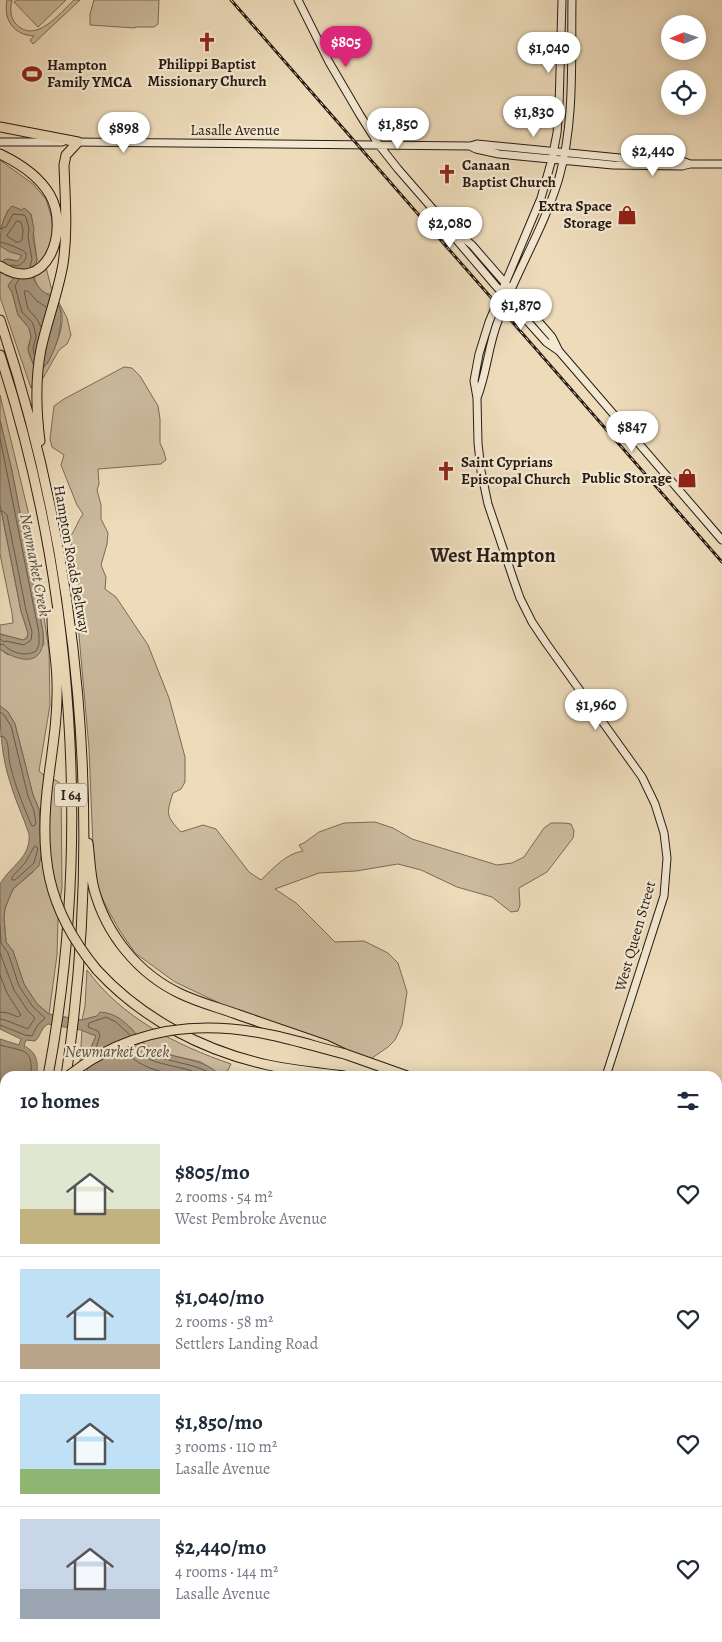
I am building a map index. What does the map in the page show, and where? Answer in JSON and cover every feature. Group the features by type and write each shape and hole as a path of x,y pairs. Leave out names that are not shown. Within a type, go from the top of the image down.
{"highway":[{"path":"0,127 78,142"},
{"path":"46,488 38,425 37,387 41,350 63,263 66,236 64,164 66,155 78,142"},
{"path":"0,154 16,162 31,173 46,188 55,205 58,227 56,240 50,256 40,268 26,274 14,273 0,266"},
{"name":"Hampton Roads Beltway","path":"0,320 29,415 60,555 75,655 84,809"},
{"name":"Hampton Roads Beltway","path":"0,355 22,432 43,521 53,580"},
{"path":"0,378 22,432"},
{"path":"53,580 52,618 57,695 56,722 44,822 45,858 58,906 68,928 82,951 97,970 124,996 171,1028 233,1055 269,1065 310,1071"},
{"name":"I 64","path":"49,1071 58,1011 68,919 71,835 68,714 53,580"},
{"path":"84,809 92,875 100,907 114,934 146,972 166,986 188,997 326,1045 392,1071"},
{"name":"I 64","path":"68,1071 74,1018 80,932 84,809"},
{"path":"74,1071 98,1055 118,1045 149,1034 182,1028 246,1031 285,1038 346,1054"}],"main road":[{"path":"298,0 329,62 360,115 398,169 501,292 546,342 559,351"},
{"name":"West Queen Street","path":"562,0 559,107 554,151 541,198 488,322 474,381 477,398 478,443 484,489 520,598 546,643 642,777 655,804 664,833 667,858 664,896 608,1071"},
{"name":"West Queen Street","path":"477,398 483,383 494,330 545,216 565,152 570,109 572,0"},
{"name":"Lasalle Avenue","path":"0,142 470,146 477,144 682,161 690,164"},
{"name":"Lasalle Avenue","path":"470,146 499,154 638,167 722,164"},
{"path":"445,223 466,239 511,290 552,338 559,351 722,540"}],"shaded area":[{"path":"7,0 12,0 11,12 15,23 23,29 31,31 47,25 74,0 80,0 33,44 30,40 34,36 21,33 9,20 6,7"},
{"path":"17,0 66,0 38,27 14,2"},
{"path":"94,0 159,0 158,24 154,27 135,28 90,25 90,14"},
{"path":"0,160 33,184 46,199 52,219 53,240 44,259 51,287 67,318 71,335 67,344 59,350 43,378 34,381 31,388 0,297 0,246 21,255 17,261 4,260 1,265 14,278 8,286 12,292 18,315 29,328 31,337 28,347 34,366 48,363 60,333 62,314 54,298 50,294 43,292 35,281 34,268 37,260 31,214 24,208 22,210 8,210 0,230"},
{"path":"124,367 132,368 140,376 158,406 160,443 166,460 161,464 98,469 99,484 97,490 101,505 101,519 108,533 101,565 106,577 105,589 116,597 148,645 169,698 185,757 185,782 181,789 173,793 168,810 172,822 181,832 203,825 216,829 249,872 261,880 285,858 303,851 299,845 319,832 344,823 375,822 393,828 412,839 497,865 512,863 524,857 544,828 551,823 571,824 574,831 573,838 547,872 519,888 520,905 518,911 511,912 492,897 457,887 421,870 398,864 356,871 319,873 275,889 296,903 335,942 364,941 388,953 398,963 407,992 402,1025 395,1040 388,1047 362,1065 251,1018 175,982 135,953 120,931 99,891 95,873 89,748 77,613 77,594 80,588 70,537 83,514 77,505 61,465 64,455 52,447 50,439 54,406"},
{"path":"0,395 28,511 49,651 50,705 39,771 61,784 62,887 58,919 57,955 49,1014 37,1004 24,984 13,951 6,942 4,918 5,908 13,889 33,872 43,846 39,809 33,795 15,724 8,712 0,706 0,649 8,655 44,645 12,471 0,420"},
{"path":"0,504 21,611 28,633 27,638 23,640 0,634 0,625 13,623 0,554"},
{"path":"87,970 101,987 133,1016 170,1039 231,1064 227,1071 215,1071 201,1062 162,1053 145,1045 130,1027 97,1016 82,1020 85,1006"},
{"path":"82,1030 96,1036 89,1052 87,1071 79,1071"}],"water":[{"path":"12,206 22,210 24,208 31,214 37,260 34,280 41,290 55,299 60,310 60,328 55,348 47,364 42,369 34,366 28,350 31,337 29,328 18,315 12,292 8,286 14,277 4,272 1,265 5,259 17,261 21,257 21,255 10,252 0,246 2,224"},
{"name":"Newmarket Creek","path":"0,420 12,471 43,632 41,651 31,659 16,657 0,649 0,634 23,640 27,638 28,633 21,611 0,504"},
{"name":"Newmarket Creek","path":"0,706 8,712 15,724 33,795 39,809 43,846 39,866 13,889 5,908 6,942 13,951 24,984 37,1004 49,1014 82,1020 97,1016 100,1012 111,1014 124,1022 142,1042 155,1050 195,1061 215,1071 87,1071 89,1052 96,1036 81,1030 48,1024 43,1028 35,1041 26,1040 24,1046 32,1051 36,1058 37,1071 0,1071 0,1039 19,1045 21,1039 0,1029 0,884 24,855 29,842 29,834 5,764"}],"railway":[{"path":"231,0 722,562"}],"place":[{"name":"Philippi Baptist Missionary Church","path":"207,42"},
{"name":"Hampton Family YMCA","path":"32,74"},
{"name":"Canaan Baptist Church","path":"447,174"},
{"name":"Extra Space Storage","path":"627,215"},
{"name":"Saint Cyprians Episcopal Church","path":"446,471"},
{"name":"Public Storage","path":"687,478"}],"district":[{"name":"West Hampton","path":"493,555"}]}
